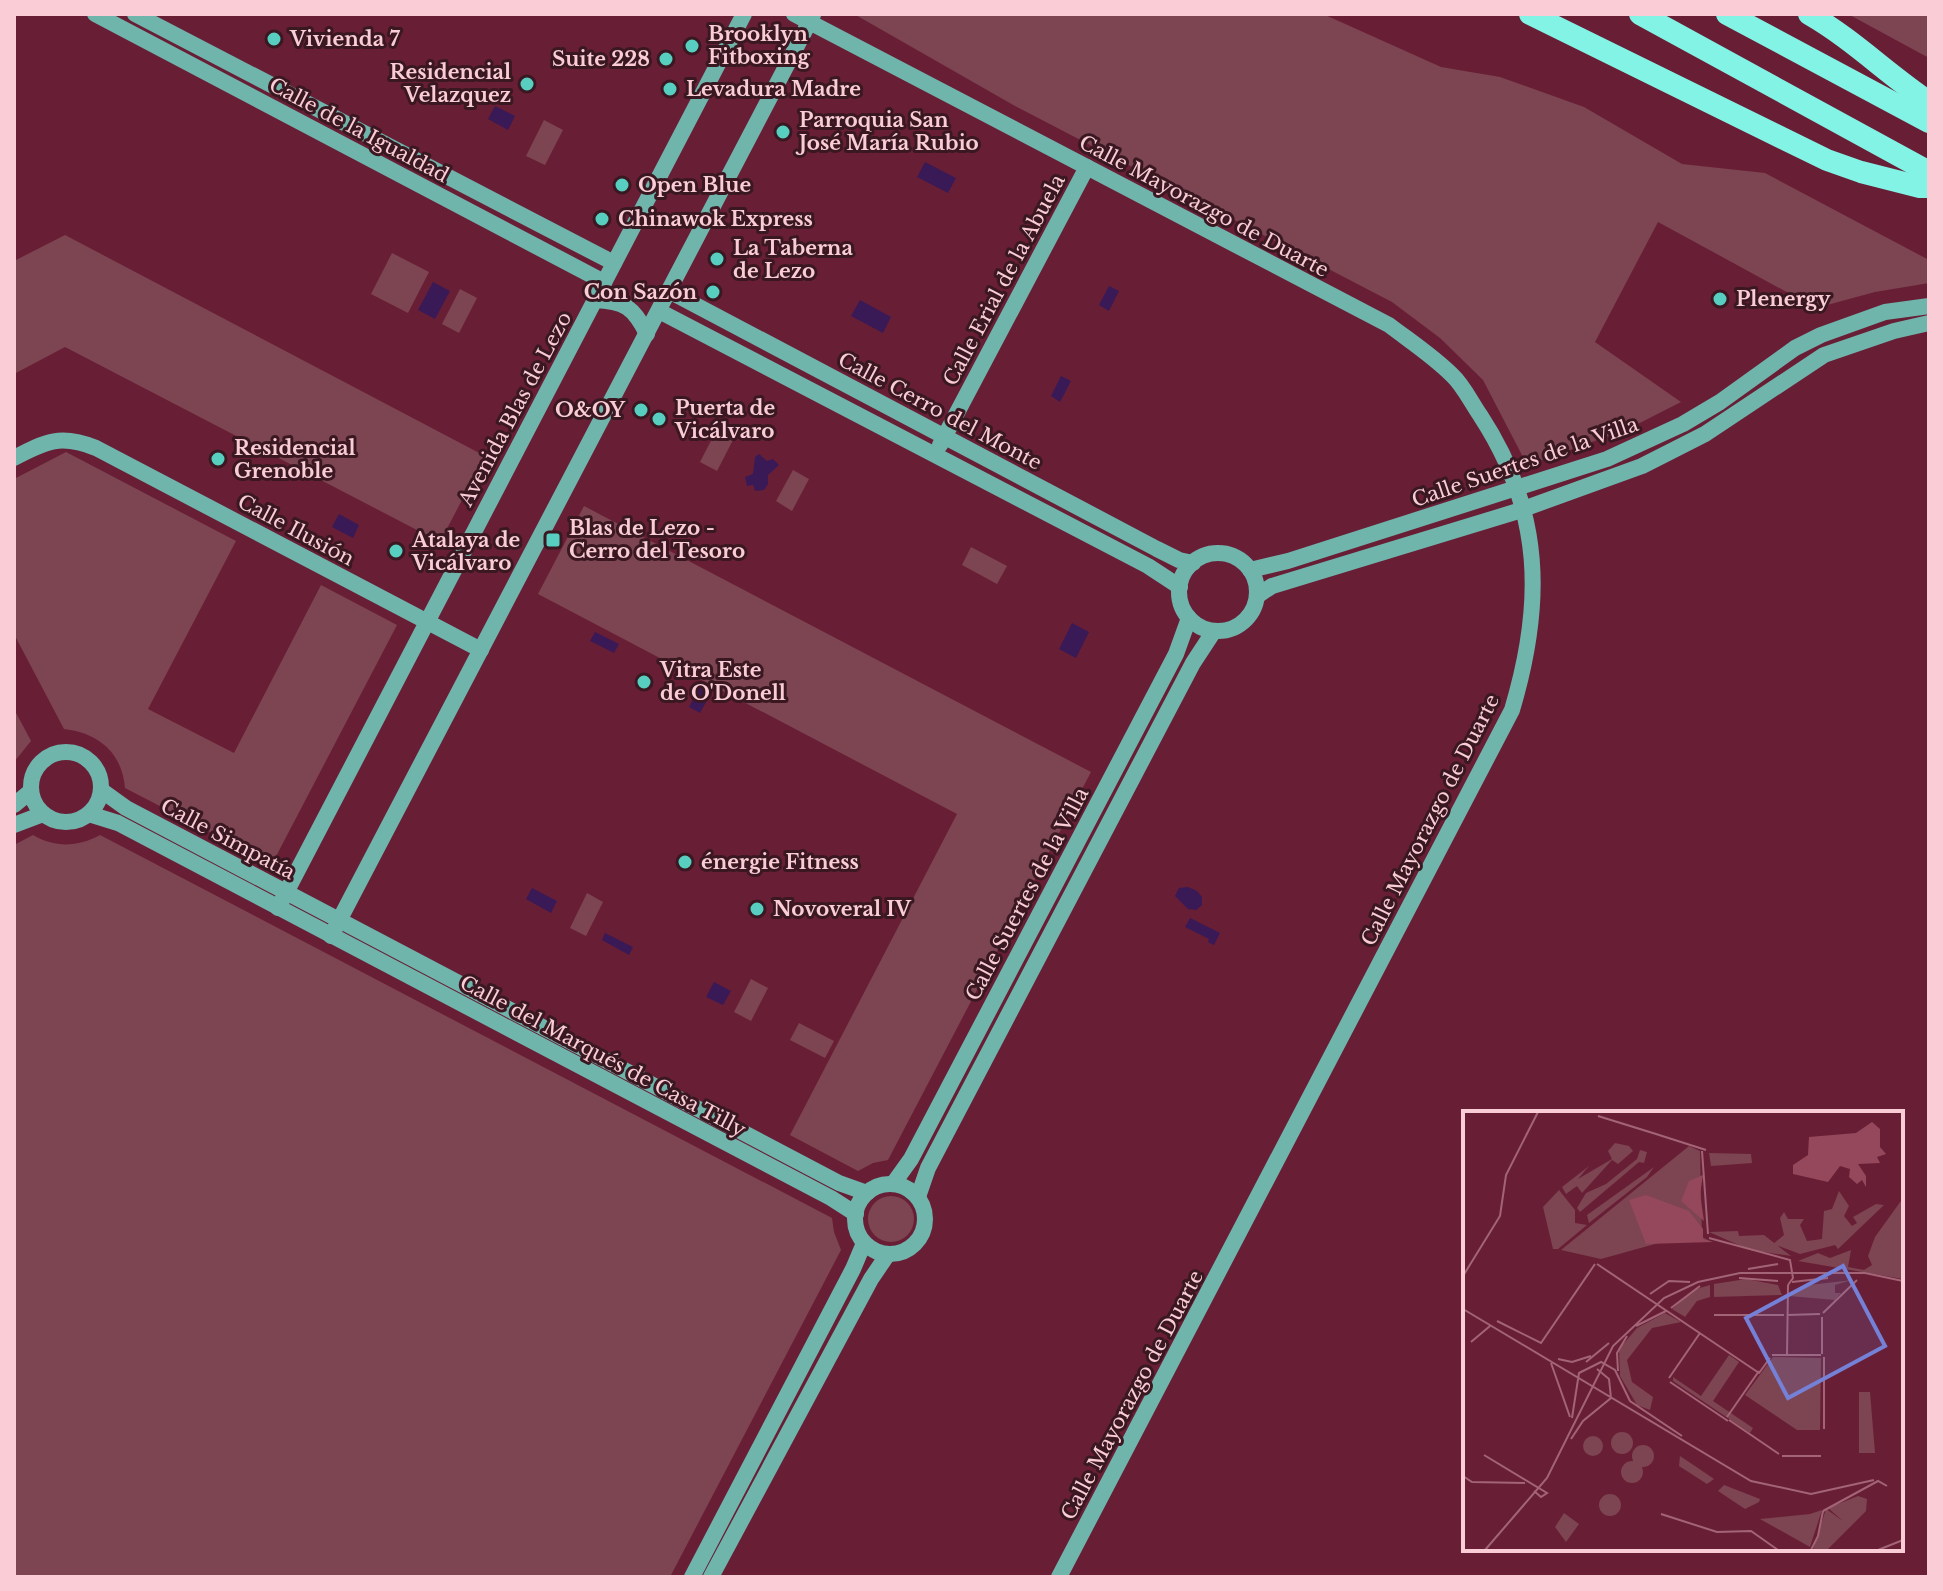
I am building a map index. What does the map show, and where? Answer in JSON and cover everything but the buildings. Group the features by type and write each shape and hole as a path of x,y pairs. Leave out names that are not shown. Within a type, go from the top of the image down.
{"highway":[{"path":"1530,14 1827,160 1861,172 1929,187"},
{"path":"1552,14 1721,107"},
{"path":"1640,14 1929,172"},
{"path":"1727,14 1929,122"},
{"path":"1809,14 1842,33 1929,102"}],"main road":[{"name":"Calle de la Igualdad","path":"95,14 604,282"},
{"name":"Calle de la Igualdad","path":"135,14 614,263"},
{"name":"Avenida Blas de Lezo","path":"282,900 744,14"},
{"name":"Calle Mayorazgo de Duarte","path":"794,14 812,18 1389,325 1454,376 1498,443 1523,509 1534,576 1533,611 1525,668 1512,710 1059,1577"},
{"path":"331,936 812,18"},
{"name":"Calle Erial de la Abuela","path":"935,455 1087,167"},
{"name":"Calle Cerro del Monte","path":"669,291 1146,543 1179,560 1193,563"},
{"name":"Avenida Blas de Lezo","path":"595,300 611,301 629,308 638,315 647,334"},
{"name":"Calle Suertes de la Villa","path":"1250,570 1288,561 1607,459 1683,424 1720,402 1795,348 1821,335 1885,312 1929,306"},
{"name":"Calle Cerro del Monte","path":"659,311 1148,566 1180,587"},
{"name":"Calle Suertes de la Villa","path":"1257,596 1272,586 1523,509 1664,456 1729,419 1824,355 1894,331 1929,323"},
{"name":"Calle Ilusión","path":"14,458 52,441 79,442 96,448 428,621"},
{"path":"1218,553 1236,558 1250,570 1257,596 1246,619 1232,629 1214,631 1189,618 1182,603 1180,587 1193,563 1218,553"},
{"name":"Calle Suertes de la Villa","path":"893,1184 911,1159 1176,654 1189,618"},
{"path":"428,621 481,650"},
{"name":"Calle Suertes de la Villa","path":"918,1197 928,1168 1193,663 1214,631"},
{"path":"65,752 88,760 98,773 101,790 89,814 66,822 43,814 31,791 33,775 43,761 65,752"},
{"name":"Calle Simpatía","path":"101,790 282,900 331,936"},
{"path":"14,805 31,791"},
{"path":"14,825 43,814"},
{"name":"Calle Simpatía","path":"89,814 118,823 282,900 339,920"},
{"name":"Calle del Marqués de Casa Tilly","path":"339,920 839,1183 867,1193"},
{"name":"Calle del Marqués de Casa Tilly","path":"331,936 831,1198 856,1214"},
{"path":"893,1184 918,1197 925,1213 924,1231 908,1250 888,1254 864,1243 857,1229 856,1214 867,1193 879,1186 893,1184"},
{"path":"692,1577 864,1243"},
{"path":"711,1577 871,1279 888,1254"}],"shaded area":[{"path":"854,14 1323,14 1441,67 1500,77 1584,107 1682,164 1765,173 1929,260 1929,283 1875,292 1816,308 1658,222 1595,342 1681,402 1630,428 1534,463 1524,459 1483,380 1440,338 1392,302 1015,106"},
{"path":"1848,14 1929,14 1929,58"},
{"path":"495,106 515,116 508,130 488,119"},
{"path":"544,120 563,130 545,165 526,156"},
{"path":"925,162 956,178 948,193 917,177"},
{"path":"65,235 485,456 440,542 65,347 14,374 14,261"},
{"path":"392,253 429,272 408,313 371,294"},
{"path":"433,282 450,291 435,319 418,310"},
{"path":"1109,286 1119,291 1109,311 1099,305"},
{"path":"460,289 477,298 459,333 442,324"},
{"path":"860,300 891,317 883,333 851,316"},
{"path":"1061,376 1071,381 1060,402 1051,396"},
{"path":"717,429 734,438 717,471 700,462"},
{"path":"66,452 236,541 148,709 234,753 321,585 397,625 272,864 125,788 119,764 106,746 87,735 64,729 14,634 14,479"},
{"path":"759,454 779,465 768,475 764,490 755,491 753,485 747,486 745,477 753,474 755,457"},
{"path":"793,470 809,479 792,511 776,501"},
{"path":"584,506 1091,772 888,1160 858,1171 790,1135 957,814 538,594"},
{"path":"339,514 359,525 353,538 332,527"},
{"path":"971,547 1007,566 997,584 962,565"},
{"path":"1072,623 1089,632 1076,658 1059,649"},
{"path":"595,632 619,644 614,653 590,641"},
{"path":"699,687 711,693 700,713 689,707"},
{"path":"14,709 31,741 14,762"},
{"path":"33,835 66,844 83,842 100,835 832,1218 841,1250 670,1577 14,1577 14,845"},
{"path":"1188,887 1202,897 1202,905 1196,910 1188,909 1175,896 1179,888"},
{"path":"532,888 557,901 551,913 526,899"},
{"path":"587,893 603,902 586,936 570,928"},
{"path":"1190,918 1220,933 1214,945 1208,942 1209,939 1185,927"},
{"path":"605,933 633,947 629,955 602,940"},
{"path":"751,979 768,988 751,1021 734,1012"},
{"path":"714,982 731,991 723,1005 706,997"},
{"path":"799,1023 834,1041 825,1058 790,1040"},
{"path":"891,1196 907,1203 914,1219 907,1235 891,1242 875,1235 868,1219 875,1203"}],"place":[{"name":"Vivienda 7","path":"274,39"},
{"name":"Brooklyn Fitboxing","path":"692,46"},
{"name":"Suite 228","path":"666,59"},
{"name":"Residencial Velazquez","path":"527,84"},
{"name":"Levadura Madre","path":"670,89"},
{"name":"Parroquia San José María Rubio","path":"783,132"},
{"name":"Open Blue","path":"622,185"},
{"name":"Chinawok Express","path":"602,219"},
{"name":"La Taberna de Lezo","path":"717,259"},
{"name":"Con Sazón","path":"713,292"},
{"name":"Plenergy","path":"1720,299"},
{"name":"O&OY","path":"641,410"},
{"name":"Puerta de Vicálvaro","path":"659,419"},
{"name":"Residencial Grenoble","path":"218,459"},
{"name":"Blas de Lezo - Cerro del Tesoro","path":"553,540"},
{"name":"Atalaya de Vicálvaro","path":"396,551"},
{"name":"Vitra Este de O'Donell","path":"644,682"},
{"name":"énergie Fitness","path":"685,862"},
{"name":"Novoveral IV","path":"757,909"}]}
